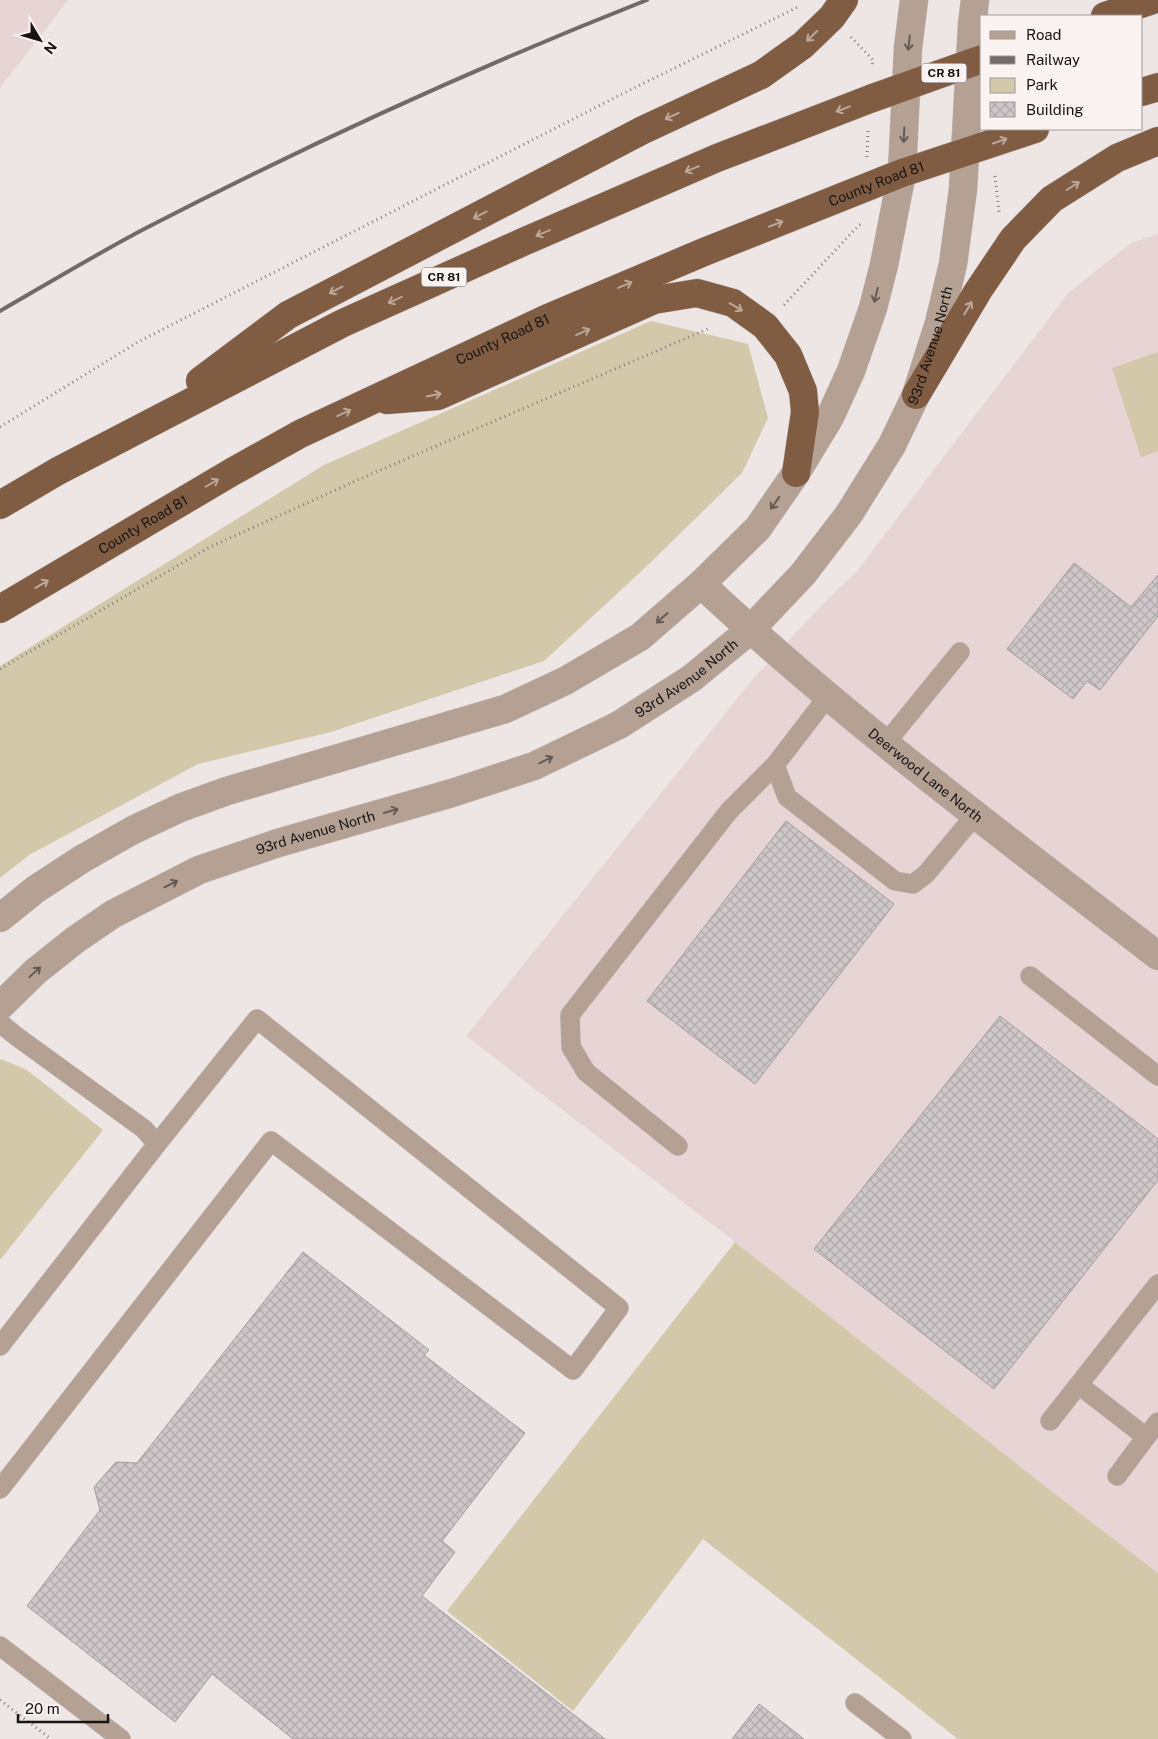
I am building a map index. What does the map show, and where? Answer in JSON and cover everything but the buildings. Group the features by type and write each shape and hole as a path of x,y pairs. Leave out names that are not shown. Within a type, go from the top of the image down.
{"highway":[{"path":"132,432 288,315 643,130 761,75 803,45 832,17 844,0"},
{"path":"1109,15 1154,0"},
{"name":"CR 81","path":"0,505 58,471 343,323 717,158 976,61"},
{"path":"1143,92 1158,87"},
{"name":"County Road 81","path":"0,609 300,434 548,318 704,252 902,173 1032,130"},
{"path":"916,395 978,291 1013,239 1052,199 1117,158 1158,141"},
{"path":"368,402 438,396 654,300 697,293 733,303 765,326 788,355 803,391 805,412 796,473"}],"street":[{"path":"0,918 36,890 82,859 133,830 180,808 227,791 505,709 565,681 640,637 701,584 758,528 796,473 830,417 857,353 873,308 884,265 902,173 908,48 914,0"},
{"name":"93rd Avenue North","path":"0,1006 36,970 113,914 199,870 278,843 452,793 534,766 619,725 692,678 750,630 802,574 849,514 892,445 916,395 939,323 953,264 976,61 972,25 975,0"},
{"name":"Deerwood Lane North","path":"701,584 750,630 885,744 1156,950"}],"lane":[{"path":"885,744 960,652"},
{"path":"678,1146 586,1072 571,1047 570,1015 729,811 775,765 828,696"},
{"path":"775,765 787,797 895,881 913,884 926,874 976,814"},
{"path":"1030,976 1158,1076"},
{"path":"0,1346 257,1019 620,1308 572,1370 271,1141 0,1489"},
{"path":"0,1023 144,1129 157,1144"},
{"path":"1050,1421 1158,1284"},
{"path":"1079,1385 1146,1437"},
{"path":"1117,1476 1158,1422"},
{"path":"0,1646 121,1739"},
{"path":"855,1703 902,1739"}],"path":[{"path":"0,427 138,342 624,93 804,4"},
{"path":"995,176 1000,219"},
{"path":"784,306 860,225"},
{"path":"0,669 208,548 362,478 706,329 713,328"},
{"path":"0,1700 51,1739"}],"shaded area":[{"path":"0,0 68,0 0,88"},
{"path":"1158,234 1158,1573 735,1242 466,1036 752,680 821,606 857,571 1069,292 1131,243"}],"green space":[{"path":"651,321 748,344 768,418 742,473 647,566 544,661 331,732 198,764 29,855 0,878 0,666 324,465"},
{"path":"1158,352 1158,451 1141,457 1112,368"},
{"path":"0,1060 27,1070 103,1130 0,1260"},
{"path":"735,1242 1158,1573 1158,1739 958,1739 703,1539 573,1711 447,1611"}],"railway":[{"path":"0,311 129,237 333,136 457,79 647,0"}]}
